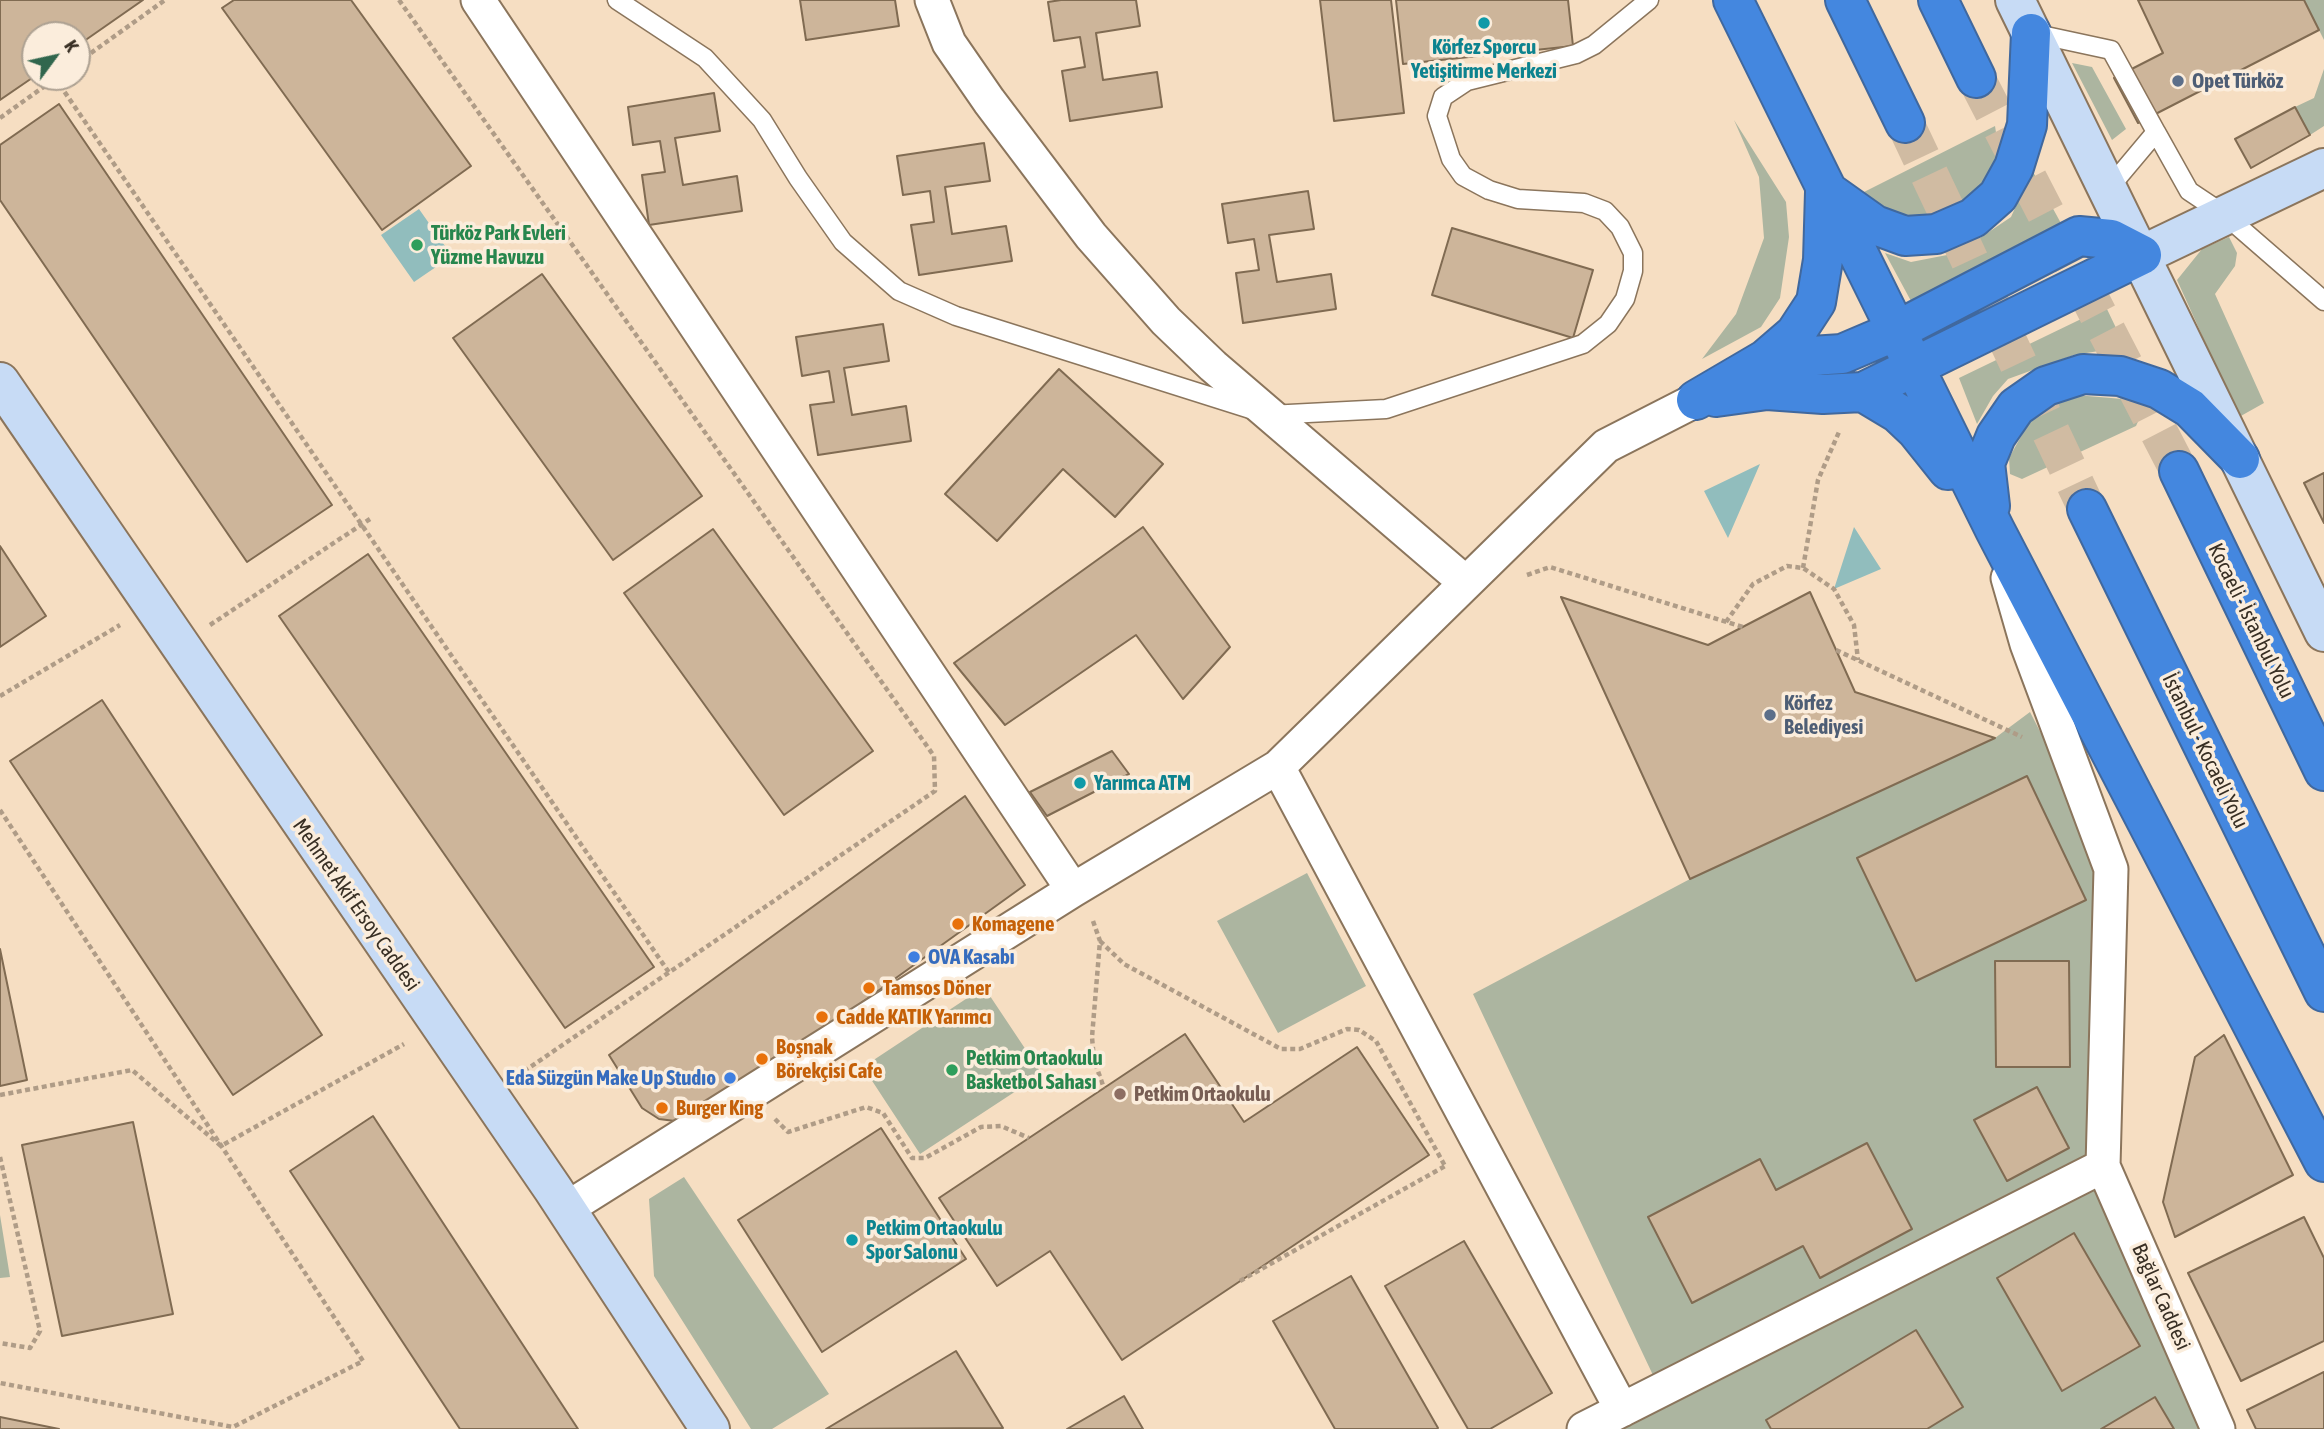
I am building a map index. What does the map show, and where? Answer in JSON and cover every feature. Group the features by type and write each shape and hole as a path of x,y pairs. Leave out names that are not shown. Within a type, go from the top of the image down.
{"highway":[{"path":"1733,0 1995,530 2324,1162"},
{"path":"1845,0 1905,123"},
{"path":"1938,0 1976,78"},
{"path":"1826,190 1875,225 1905,236 1936,234 1973,218 1998,196 2017,156 2027,125 2023,16"},
{"path":"1696,400 1766,359 1795,334 1816,302 1823,260 1826,190"},
{"path":"1766,359 1842,354 1896,331 2078,236 2111,239 2142,255"},
{"path":"1696,400 1767,390 1823,394 1863,392 2142,255"},
{"path":"1995,530 1986,488 1985,463 1996,436 2016,407 2046,386 2084,374 2120,376 2159,389 2190,408 2240,459"},
{"path":"1863,392 1898,413 1916,430 1995,530"},
{"name":"Kocaeli - İstanbul Yolu","path":"2179,471 2324,771"},
{"name":"İstanbul - Kocaeli Yolu","path":"2087,509 2324,992"}],"main road":[{"path":"2023,16 2324,632"},
{"path":"2142,255 2324,168"},
{"name":"Mehmet Akif Ersoy Caddesi","path":"0,382 566,1209 710,1429"}],"street":[{"path":"478,0 1073,890"},
{"path":"932,0 949,43 1091,236 1166,321 1269,415 1466,583"},
{"path":"1724,0 1758,49"},
{"path":"566,1209 1073,890 1278,767 1606,446 1696,400"},
{"path":"1584,1429 2103,1166 2111,869 2027,644 1995,530"},
{"path":"1278,767 1622,1410"},
{"name":"Bağlar Caddesi","path":"2103,1166 2218,1429"}],"lane":[{"path":"617,0 705,58 762,120 843,242 899,291 956,316 1269,415 1386,409 1583,344 1608,324 1625,299 1633,271 1633,253 1620,227 1605,211 1584,203 1518,199 1489,190 1463,176 1451,159 1437,116 1443,97 1467,81 1576,54 1594,45 1649,0"},
{"path":"2023,16 2112,50 2189,191 2225,215 2324,301"},
{"path":"2109,188 2156,132"}],"path":[{"path":"91,53 166,0"},
{"path":"399,0 934,756 935,791 518,1075"},
{"path":"0,118 38,91"},
{"path":"65,91 670,974"},
{"path":"1803,568 1818,480 1837,436"},
{"path":"201,631 370,519"},
{"path":"1522,577 1550,566 1743,627"},
{"path":"1726,622 1753,583 1787,566 1803,568 1835,589 1854,625 1858,660"},
{"path":"0,696 120,625"},
{"path":"1836,650 2009,728"},
{"path":"0,810 363,1361 233,1427 0,1383"},
{"path":"1073,890 1092,920 1100,941 1124,964 1281,1049 1300,1049 1346,1029 1359,1030 1376,1041 1446,1166"},
{"path":"1100,941 1092,1037 1094,1060 1104,1088"},
{"path":"221,1146 404,1044"},
{"path":"0,1095 132,1070 221,1146"},
{"path":"770,1114 788,1132 866,1107 883,1113 912,1158 925,1158 981,1127 1000,1126 1029,1138"},
{"path":"1240,1281 1481,1146"},
{"path":"0,1157 40,1331 30,1348 0,1343"}],"green space":[{"path":"2304,0 2324,0 2324,40"},
{"path":"2072,63 2092,67 2126,129 2112,140"},
{"path":"2324,69 2324,126 2310,135 2295,107 2314,98"},
{"path":"1734,120 1786,202 1789,237 1780,298 1761,327 1702,359 1736,314 1764,238 1759,177"},
{"path":"1995,126 1999,152 1980,190 1961,206 1934,216 1911,219 1883,209 1864,192"},
{"path":"2032,170 2063,227 1911,301 1885,253 1911,262 1947,255 1977,240 2011,217"},
{"path":"2229,237 2237,253 2235,266 2215,294 2264,403 2239,417 2177,280 2202,249"},
{"path":"2106,307 2128,353 2105,350 2074,355 2008,379 1993,396 1977,424 1959,378"},
{"path":"2075,395 2123,399 2141,415 2136,426 2022,479 2010,474 2009,458 2028,424 2052,405"},
{"path":"2030,712 2111,869 2103,1166 2218,1429 1584,1429 1660,1390 1473,994 1690,879 1995,738"},
{"path":"1307,873 1366,986 1278,1033 1217,921"},
{"name":"Petkim Ortaokulu Basketbol Sahası","path":"984,987 1042,1074 920,1154 863,1067"},
{"path":"684,1177 829,1394 772,1429 751,1429 654,1276 649,1199"},
{"path":"0,1215 10,1277 0,1278"}],"water":[{"name":"Türköz Park Evleri Yüzme Havuzu","path":"419,209 452,256 414,282 381,235"},
{"path":"1760,464 1728,538 1704,491"},
{"path":"1854,527 1881,569 1834,589"}],"building":[{"path":"0,0 143,0 91,36 91,21 21,21 21,86 0,100"},
{"path":"234,0 351,0 471,166 382,230 222,8"},
{"path":"800,0 895,0 899,26 806,40"},
{"path":"1136,0 1140,26 1096,33 1103,80 1157,72 1162,107 1070,121 1062,71 1085,67 1080,37 1054,41 1048,2"},
{"path":"1320,0 1391,0 1404,113 1334,121"},
{"name":"Körfez Sporcu Yetişitirme Merkezi","path":"1396,0 1568,0 1573,46 1403,64"},
{"path":"2138,0 2304,0 2319,30 2138,123 2114,78 2163,53"},
{"path":"714,93 720,131 675,138 683,185 737,176 742,211 649,225 642,175 665,172 660,141 633,145 628,107"},
{"path":"59,104 332,505 247,562 0,200 0,145"},
{"path":"2295,107 2310,135 2251,168 2235,139"},
{"path":"984,143 990,181 945,187 952,234 1006,226 1012,261 919,275 911,225 934,222 930,191 903,195 897,156"},
{"path":"1308,191 1314,229 1269,235 1277,282 1331,274 1336,309 1243,323 1236,273 1259,270 1254,239 1228,243 1222,204"},
{"path":"1452,228 1593,270 1573,338 1432,295"},
{"path":"542,274 702,496 613,560 453,338"},
{"path":"883,324 889,361 844,368 852,415 906,406 911,441 818,455 810,405 834,402 829,371 802,376 796,337"},
{"path":"1059,369 1163,464 1115,517 1063,469 997,541 945,494"},
{"path":"2324,473 2324,523 2304,483"},
{"path":"1143,527 1230,647 1183,699 1136,635 1005,725 954,663"},
{"path":"713,529 873,751 784,815 624,593"},
{"path":"0,546 46,616 0,647"},
{"path":"368,554 654,967 565,1028 279,616"},
{"name":"Körfez Belediyesi","path":"1810,592 1855,692 1995,738 1690,879 1561,597 1708,645"},
{"path":"102,700 322,1035 233,1095 10,761"},
{"name":"Yarımca ATM","path":"1112,751 1129,774 1047,816 1030,792"},
{"path":"2027,776 2086,900 1916,981 1857,858"},
{"path":"965,796 1025,885 703,1117 683,1122 659,1119 642,1108 609,1055"},
{"path":"0,949 27,1080 0,1086"},
{"path":"1995,961 2069,961 2070,1067 1996,1067"},
{"name":"Petkim Ortaokulu","path":"1185,1034 1244,1122 1357,1047 1429,1155 1122,1360 1050,1251 997,1286 939,1198"},
{"path":"2224,1035 2293,1175 2175,1237 2163,1202 2195,1057"},
{"path":"2037,1087 2069,1148 2007,1181 1974,1120"},
{"path":"373,1116 578,1429 460,1429 290,1171"},
{"path":"133,1122 173,1314 62,1336 22,1145"},
{"name":"Petkim Ortaokulu Spor Salonu","path":"881,1128 966,1259 822,1352 738,1220"},
{"path":"1867,1143 1912,1229 1820,1278 1803,1246 1692,1303 1648,1217 1760,1159 1776,1190"},
{"path":"2304,1217 2324,1258 2324,1341 2241,1381 2188,1273"},
{"path":"2074,1233 2140,1346 2062,1391 1997,1278"},
{"path":"1464,1241 1552,1393 1490,1429 1468,1429 1385,1286"},
{"path":"1351,1276 1437,1429 1335,1429 1273,1321"},
{"path":"1916,1330 1963,1407 1927,1429 1771,1429 1766,1420"},
{"path":"956,1351 1003,1428 826,1429"},
{"path":"2324,1372 2324,1429 2256,1429 2247,1410"},
{"path":"1124,1396 1143,1429 1067,1429"},
{"path":"2155,1397 2174,1429 2101,1429"},
{"path":"0,1417 59,1429 0,1429"}],"tunnel":[{"path":"1976,78 2179,471"},
{"path":"1905,123 2087,509"}],"place":[{"name":"Körfez Sporcu Yetişitirme Merkezi","path":"1484,23"},
{"name":"Opet Türköz","path":"2178,81"},
{"name":"Türköz Park Evleri Yüzme Havuzu","path":"417,245"},
{"name":"Körfez Belediyesi","path":"1770,715"},
{"name":"Yarımca ATM","path":"1080,783"},
{"name":"Komagene","path":"958,924"},
{"name":"OVA Kasabı","path":"914,957"},
{"name":"Tamsos Döner","path":"869,988"},
{"name":"Cadde KATIK Yarımcı","path":"822,1017"},
{"name":"Boşnak Börekçisi Cafe","path":"762,1059"},
{"name":"Petkim Ortaokulu Basketbol Sahası","path":"952,1070"},
{"name":"Eda Süzgün Make Up Studıo","path":"730,1078"},
{"name":"Petkim Ortaokulu","path":"1120,1094"},
{"name":"Burger King","path":"662,1108"},
{"name":"Petkim Ortaokulu Spor Salonu","path":"852,1240"}]}
